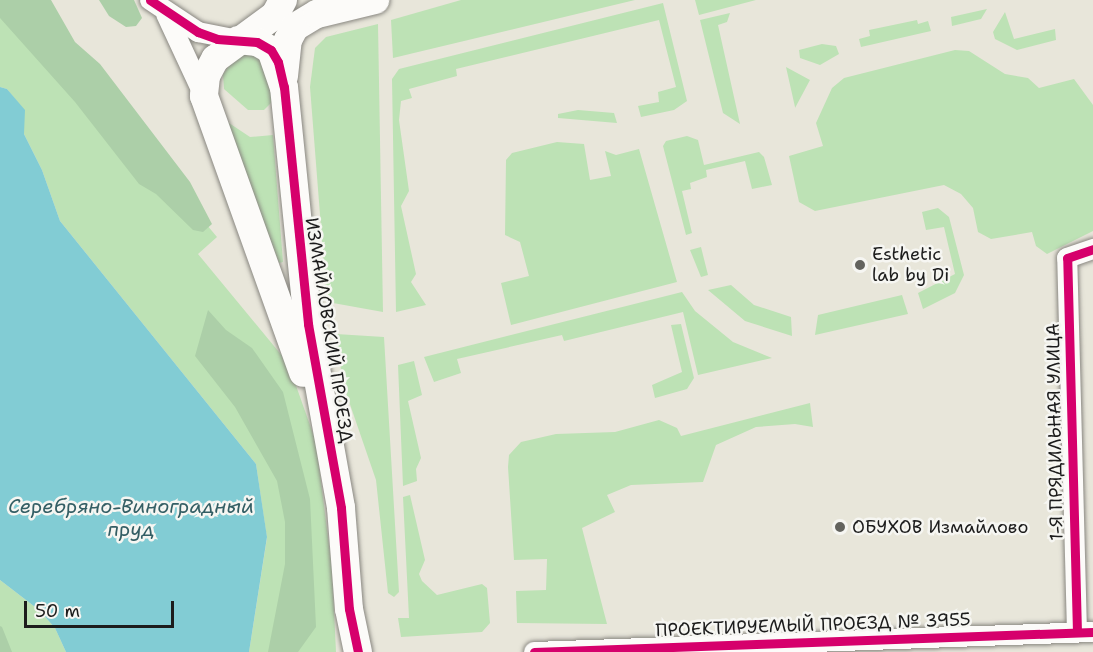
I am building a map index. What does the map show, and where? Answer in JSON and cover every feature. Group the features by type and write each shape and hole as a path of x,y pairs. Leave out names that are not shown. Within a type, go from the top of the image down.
{"street":[{"path":"150,0 166,14 198,32 238,40"},
{"path":"204,96 206,76 215,59 275,15 283,0"},
{"path":"284,87 285,55 295,27 317,14 375,0"},
{"name":"ИЗМАЙЛОВСКИЙ ПРОЕЗД","path":"166,14 204,96 307,383 341,508"},
{"name":"ИЗМАЙЛОВСКИЙ ПРОЕЗД","path":"238,40 256,42 272,50 284,87 308,324 341,508 349,609 358,652"},
{"name":"1-Я ПРЯДИЛЬНАЯ УЛИЦА","path":"1085,632 1067,258 1093,249"},
{"name":"ПРОЕКТИРУЕМЫЙ ПРОЕЗД № 3955","path":"534,652 1085,632"}],"green space":[{"path":"0,0 19,0 217,237 198,254 288,363 316,442 332,569 336,652 249,652 267,538 256,464 60,221 42,170 24,134 24,110 7,89 0,87"},
{"path":"0,0 51,0 75,42 100,64 190,182 212,224 203,232 193,230 156,194 139,184 75,102 0,18"},
{"path":"99,0 134,0 142,18 136,26 126,27 109,16"},
{"path":"461,0 635,0 393,58 391,20"},
{"path":"695,0 756,0 699,15"},
{"path":"663,3 687,101 674,110 641,117 638,106 659,102 658,92 676,87 659,20 456,69 457,76 409,89 412,98 401,101 399,120 409,191 401,206 416,274 411,282 426,305 396,312 392,79 399,69"},
{"path":"987,9 981,19 952,26 951,17"},
{"path":"1005,12 1014,39 1055,29 1056,40 1017,50 995,39 993,32"},
{"path":"730,13 727,22 718,25 740,124 723,113 700,20"},
{"path":"917,20 918,24 928,21 931,31 861,47 859,39 870,36 869,30"},
{"path":"378,24 383,312 333,303 326,291 310,87 315,48 326,37"},
{"path":"822,44 836,46 839,54 820,65 800,58 799,50"},
{"path":"955,50 969,51 1005,74 1028,78 1039,88 1074,79 1093,105 1093,231 1047,254 1036,246 1032,232 991,239 978,232 973,208 961,194 944,185 815,211 799,202 789,156 823,146 816,123 832,88 844,78"},
{"path":"239,52 262,54 273,101 264,110 248,110 224,89 223,74"},
{"path":"786,67 810,80 795,108 795,107"},
{"path":"578,110 614,113 617,123 558,118 558,114"},
{"path":"226,121 250,137 273,135 283,262 279,263"},
{"path":"687,136 698,140 704,165 759,152 764,157 772,185 752,189 745,161 706,170 707,177 690,183 691,189 682,191 692,233 686,235 663,146 666,141"},
{"path":"557,142 584,144 590,180 611,176 605,151 616,155 639,149 677,282 511,325 501,283 529,276 520,242 505,235 506,160 512,153"},
{"path":"938,208 949,217 964,275 955,293 923,309 918,293 955,274 944,227 926,230 922,212"},
{"path":"701,247 708,275 701,277 690,250"},
{"path":"731,285 754,305 791,317 792,336 745,321 708,290"},
{"path":"682,292 695,311 733,342 772,358 698,375 683,312 564,341 562,335 457,359 461,373 434,382 424,357"},
{"path":"902,295 908,314 815,335 818,315"},
{"path":"208,310 226,330 252,348 283,392 310,499 316,627 298,652 268,652 285,564 285,522 277,481 235,407 195,356"},
{"path":"681,324 694,378 687,389 655,398 652,385 682,372 671,325"},
{"path":"336,334 384,337 399,592 394,597 388,593 376,480 343,384"},
{"path":"414,361 422,395 408,401 421,458 416,469 417,481 403,486 398,365"},
{"path":"810,403 813,427 795,424 756,427 716,445 703,482 631,485 607,495 615,512 582,528 607,624 517,623 516,591 546,590 547,559 514,560 508,467 509,455 521,442 556,434 615,432 659,420 677,428 681,436"},
{"path":"410,495 425,560 419,574 422,581 437,595 482,584 487,588 490,623 482,632 401,637 398,618 409,618 403,497"},
{"path":"0,580 39,610 55,628 66,652 0,652"},
{"path":"0,626 2,627 12,652 0,652"}],"water":[{"name":"Серебряно-Виноградный пруд","path":"0,87 7,89 25,110 24,134 42,170 60,221 256,464 267,537 249,652 66,652 55,628 39,610 0,580"}],"cycle path":[{"path":"150,0 198,32 217,39 257,42 271,50 278,62 284,87 308,324 341,508 349,609 358,652"},
{"path":"1077,632 1067,258 1093,249"},
{"path":"534,652 1093,632"}],"place":[{"name":"Esthetic lab by Di","path":"860,265"},
{"name":"ОБУХОВ Измайлово","path":"840,527"}]}
